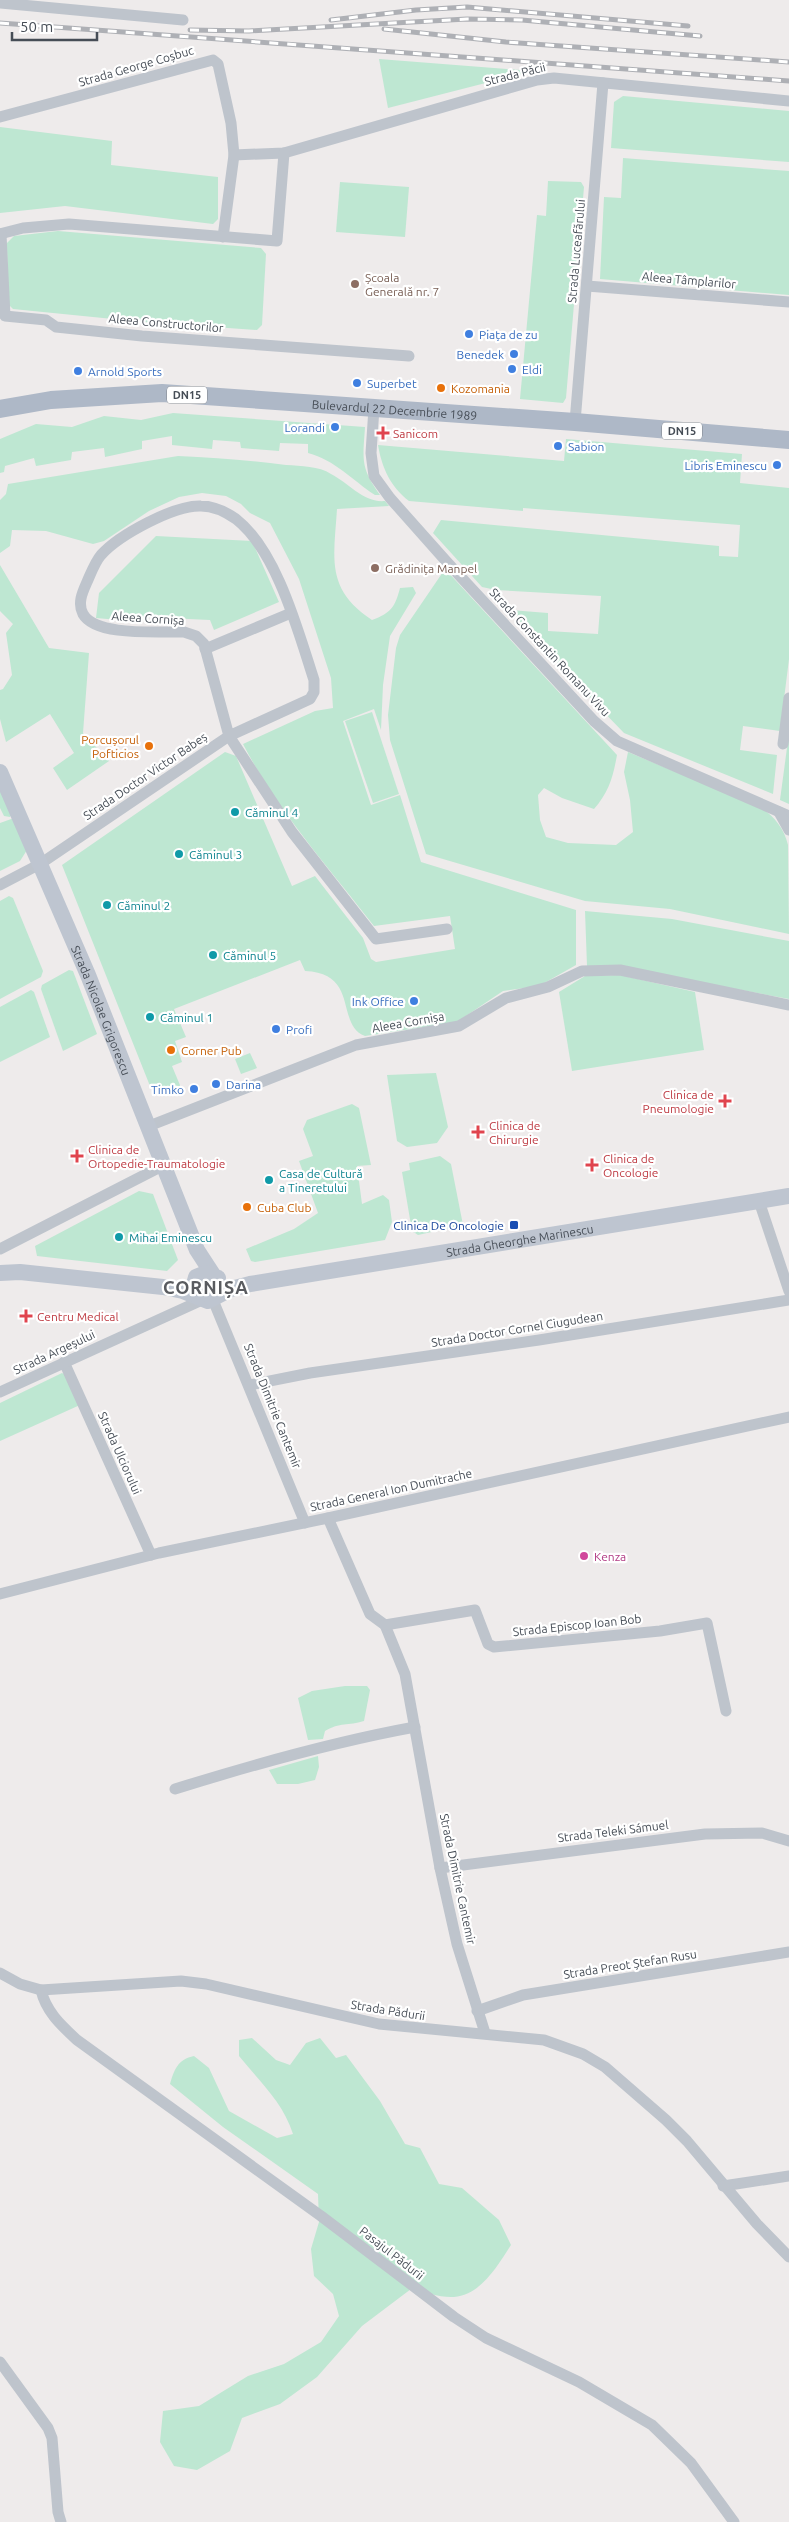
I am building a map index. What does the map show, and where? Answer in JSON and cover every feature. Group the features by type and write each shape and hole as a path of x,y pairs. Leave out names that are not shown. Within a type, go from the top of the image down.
{"main road":[{"name":"Bulevardul 22 Decembrie 1989","path":"0,409 51,400 162,393 575,422 789,440"},
{"name":"Strada Nicolae Grigorescu","path":"0,772 149,1126 197,1250 205,1277"},
{"name":"Strada Gheorghe Marinescu","path":"208,1298 250,1284 789,1196"},
{"path":"0,1273 20,1272 162,1287 208,1298"},
{"name":"Strada Gheorghe Marinescu","path":"205,1277 250,1284"},
{"path":"205,1277 193,1288 208,1298"},
{"path":"162,1287 183,1284 205,1277 221,1286 208,1298"}],"street":[{"path":"0,3 183,20"},
{"name":"Strada George Coșbuc","path":"0,116 210,59 218,64 231,122 234,155 223,237"},
{"name":"Strada Păcii","path":"284,153 537,80 554,78 789,101"},
{"name":"Strada Luceafărului","path":"575,422 603,83"},
{"path":"0,234 47,224 69,224 277,241 284,153 234,155"},
{"name":"Aleea Constructorilor","path":"0,234 5,316 46,320 56,327 410,356"},
{"name":"Aleea Tâmplarilor","path":"587,286 789,302"},
{"name":"Strada Constantin Romanu Vivu","path":"374,408 371,453 374,476 390,498 446,561 594,721 617,742 784,814 789,830"},
{"name":"Aleea Cornișa","path":"205,649 204,644 196,636 184,632 103,628 91,622 83,614 80,601 100,556 119,539 182,508 199,505 212,507 237,520 259,544 267,557 291,613 314,680 314,692 310,699"},
{"path":"291,613 205,649 228,736 292,832 376,939 447,929"},
{"path":"783,744 789,698"},
{"name":"Strada Doctor Victor Babeș","path":"0,885 40,864 228,736 310,699"},
{"name":"Aleea Cornișa","path":"149,1126 356,1045 453,1028 506,998 544,989 582,971 620,970 789,1005"},
{"path":"0,1249 164,1165"},
{"path":"758,1201 789,1291"},
{"name":"Strada Argeșului","path":"0,1392 208,1298"},
{"name":"Strada Dimitrie Cantemir","path":"208,1298 250,1385 305,1523"},
{"name":"Strada Doctor Cornel Ciugudean","path":"250,1385 310,1372 539,1340 789,1300"},
{"name":"Strada Ulciorului","path":"64,1362 151,1555"},
{"name":"Strada General Ion Dumitrache","path":"3,1593 151,1555 328,1518 789,1416"},
{"name":"Strada Dimitrie Cantemir","path":"328,1518 370,1614 385,1625 405,1674 440,1868 457,1944 485,2033"},
{"path":"0,1581 3,1593"},
{"name":"Strada Episcop Ioan Bob","path":"385,1625 476,1610 488,1644 494,1647 647,1632 707,1623 726,1711"},
{"path":"175,1789 346,1740 415,1727"},
{"name":"Strada Teleki Sámuel","path":"440,1868 705,1834 762,1833 789,1841"},
{"name":"Strada Preot Ștefan Rusu","path":"478,2011 523,1995 789,1952"},
{"name":"Strada Pădurii","path":"0,1973 20,1984 41,1990 181,1981 206,1984 379,2024 544,2040 588,2057 655,2108 687,2141 723,2186 789,2257"},
{"name":"Pasajul Pădurii","path":"41,1990 44,2002 57,2021 77,2040 321,2216 454,2318 486,2338 579,2382 652,2425 690,2463 734,2522"},
{"path":"723,2186 789,2176"},
{"path":"0,2362 48,2428 52,2438 58,2512 61,2522"}],"green space":[{"path":"379,59 533,71 388,108"},
{"path":"623,96 789,111 789,162 611,148 614,102"},
{"path":"0,127 112,141 111,165 218,177 218,219 213,224 65,206 0,213"},
{"path":"623,158 789,171 789,295 600,279 604,197 621,198"},
{"path":"548,181 581,182 584,187 566,398 563,403 520,399 537,215 546,216"},
{"path":"340,182 409,187 405,237 336,232"},
{"path":"58,231 261,248 266,254 262,325 257,330 143,322 13,309 8,304 7,243 14,236"},
{"path":"173,413 365,427 364,463 369,477 380,495 375,495 327,460 308,453 308,444 280,443 279,451 241,448 240,442 213,440 212,449 172,445 172,436 142,441 142,449 105,457 104,448 72,452 71,460 36,466 34,458 5,466 4,472 0,473 0,439 36,424 72,427 104,416 141,420"},
{"path":"566,439 742,454 740,483 789,488 789,659 780,731 743,726 740,750 777,755 773,794 624,733 565,672 510,610 548,613 548,631 598,634 601,596 496,590 482,587 433,533 441,520 719,546 719,556 738,557 740,525 523,508 523,511 409,501 402,495 388,476 378,445 564,461"},
{"path":"178,456 246,460 315,468 326,471 338,478 363,496 377,501 385,501 389,506 337,509 334,557 339,584 346,596 372,620 388,612 394,605 400,588 413,587 416,593 390,636 383,685 381,730 374,709 343,721 371,805 400,795 421,862 576,910 576,965 539,986 503,991 457,1022 365,1036 356,1030 340,990 333,980 322,974 305,971 300,960 174,1009 186,1037 175,1041 182,1062 172,1066 182,1090 166,1093 150,1086 62,865 225,752 236,756 292,886 315,876 363,938 371,959 376,962 455,949 450,916 374,926 271,792 243,744 315,711 333,708 331,678 299,579 270,523 250,513 241,504 226,496 202,493 179,497 149,511 104,541 93,544 46,531 12,530 10,546 0,553 0,500 6,494 8,484"},
{"path":"156,536 252,541 279,602 214,630 210,620 146,617 141,622 96,618 99,593"},
{"path":"0,565 49,648 89,653 83,733 109,761 67,790 53,768 74,753 50,714 6,742 0,719 0,690 3,689 12,675 6,633 13,624 0,611"},
{"path":"445,569 617,755 610,784 594,809 562,798 544,788 538,795 540,820 546,837 568,843 616,845 633,832 630,800 624,772 628,752 762,808 775,820 784,833 788,845 789,934 670,909 585,901 426,854 390,740 388,715 396,648 400,635"},
{"path":"372,712 399,794 373,803 345,721"},
{"path":"789,733 789,804 780,800"},
{"path":"0,783 13,812 10,817 4,816 0,808"},
{"path":"14,818 27,850 20,861 0,871 0,823"},
{"path":"9,896 13,898 43,971 41,977 0,999 0,901"},
{"path":"585,911 672,919 789,941 789,999 619,967 587,966"},
{"path":"69,970 73,971 97,1034 63,1051 41,989 42,985"},
{"path":"620,975 695,992 704,1050 572,1071 559,992 585,976"},
{"path":"31,990 34,992 50,1037 0,1062 0,1007"},
{"path":"250,1053 257,1068 241,1074 235,1059"},
{"path":"436,1073 448,1127 437,1143 407,1147 397,1141 387,1075"},
{"path":"352,1104 359,1108 371,1165 357,1166 362,1204 383,1195 389,1200 392,1222 385,1240 255,1262 251,1261 246,1249 294,1229 318,1213 299,1161 313,1156 303,1129 307,1120"},
{"path":"440,1156 451,1164 463,1225 418,1235 412,1231 402,1172 410,1170 409,1163"},
{"path":"139,1191 153,1194 178,1260 167,1271 37,1256 35,1246"},
{"path":"62,1373 67,1376 80,1405 0,1441 0,1403"},
{"path":"345,1686 367,1686 370,1690 364,1721 335,1726 325,1731 323,1739 308,1740 298,1698 312,1691"},
{"path":"318,1756 319,1767 315,1780 298,1784 277,1784 269,1770"},
{"path":"252,2038 276,2060 290,2065 306,2043 320,2038 336,2058 346,2055 380,2101 405,2144 420,2148 439,2184 462,2188 499,2220 511,2245 488,2278 464,2295 444,2297 411,2289 362,2326 317,2377 280,2404 242,2418 230,2451 197,2470 174,2466 160,2442 163,2411 199,2406 248,2376 284,2364 321,2342 339,2316 333,2294 314,2276 311,2249 319,2222 318,2194 223,2127 170,2084 180,2062 194,2056 209,2068 229,2111 277,2138 293,2134 289,2122 277,2102 239,2056 239,2040"}],"railway":[{"path":"331,20 416,10 467,7 688,26"},
{"path":"190,30 249,31 467,19 522,20 700,36"},
{"path":"0,23 789,81"},
{"path":"384,29 506,42 789,62"}],"place":[{"name":"Școala Generală nr. 7","path":"355,284"},
{"name":"Piața de zu","path":"469,334"},
{"name":"Benedek","path":"514,354"},
{"name":"Eldi","path":"512,369"},
{"name":"Arnold Sports","path":"78,371"},
{"name":"Superbet","path":"357,383"},
{"name":"Kozomania","path":"441,388"},
{"name":"Lorandi","path":"335,427"},
{"name":"Sanicom","path":"383,433"},
{"name":"Sabion","path":"558,446"},
{"name":"Libris Eminescu","path":"777,465"},
{"name":"Grădinița Manpel","path":"375,568"},
{"name":"Porcușorul Pofticios","path":"149,746"},
{"name":"Căminul 4","path":"235,812"},
{"name":"Căminul 3","path":"179,854"},
{"name":"Căminul 2","path":"107,905"},
{"name":"Căminul 5","path":"213,955"},
{"name":"Ink Office","path":"414,1001"},
{"name":"Căminul 1","path":"150,1017"},
{"name":"Profi","path":"276,1029"},
{"name":"Corner Pub","path":"171,1050"},
{"name":"Darina","path":"216,1084"},
{"name":"Timko","path":"194,1089"},
{"name":"Clinica de Pneumologie","path":"725,1101"},
{"name":"Clinica de Chirurgie","path":"478,1132"},
{"name":"Clinica de Ortopedie-Traumatologie","path":"77,1156"},
{"name":"Clinica de Oncologie","path":"592,1165"},
{"name":"Casa de Cultură a Tineretului","path":"269,1180"},
{"name":"Cuba Club","path":"247,1207"},
{"name":"Clinica De Oncologie","path":"514,1225"},
{"name":"Mihai Eminescu","path":"119,1237"},
{"name":"Centru Medical","path":"26,1316"},
{"name":"Kenza","path":"584,1556"}],"district":[{"name":"CORNIȘA","path":"206,1287"}]}
